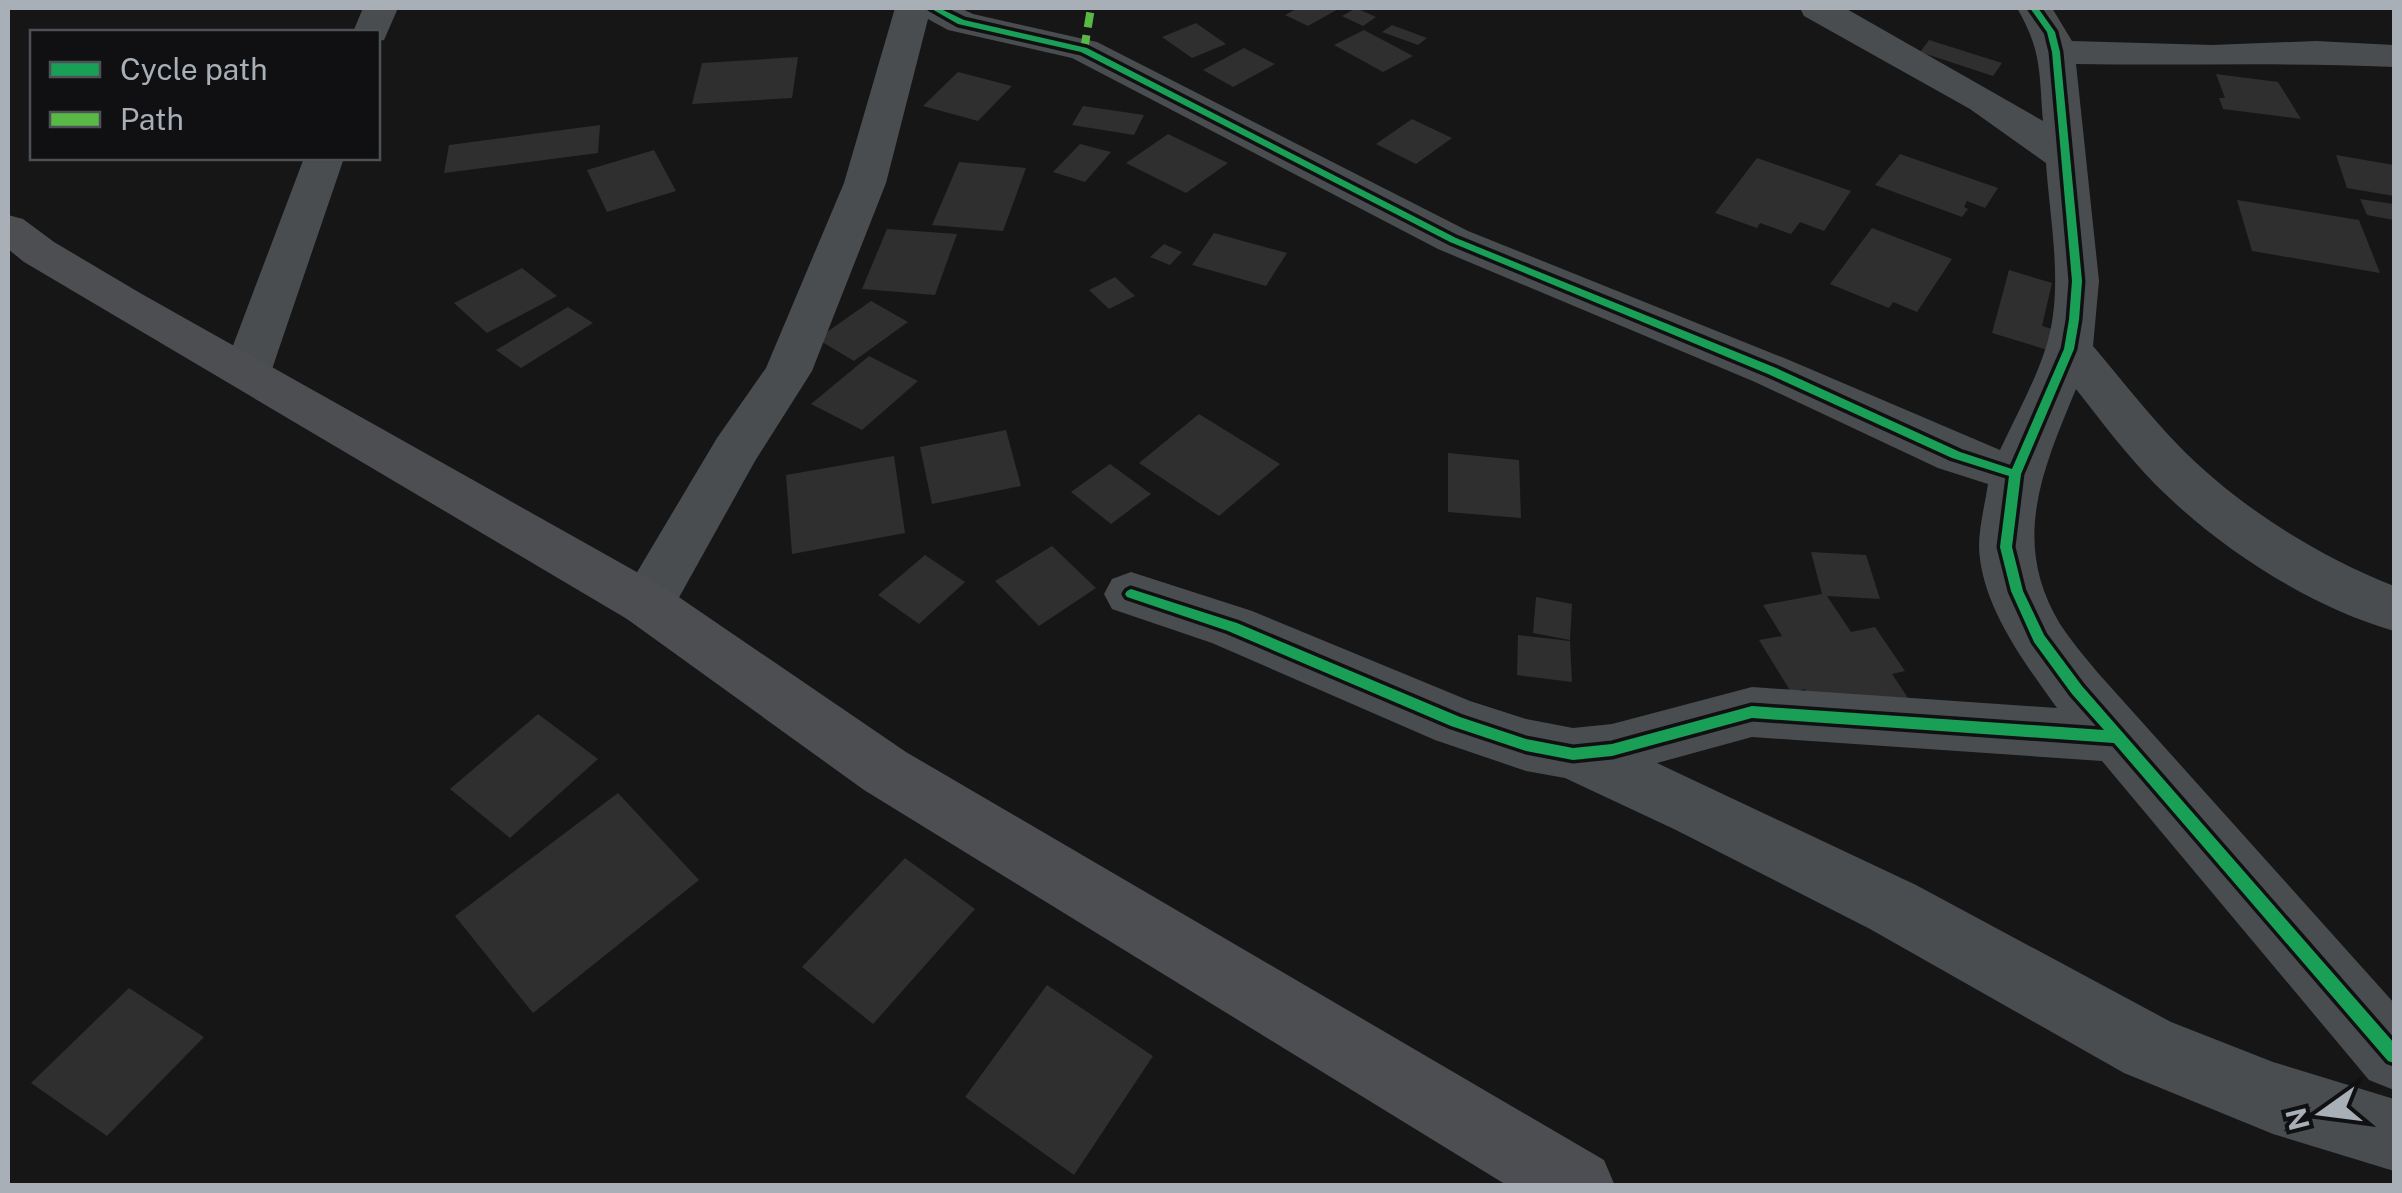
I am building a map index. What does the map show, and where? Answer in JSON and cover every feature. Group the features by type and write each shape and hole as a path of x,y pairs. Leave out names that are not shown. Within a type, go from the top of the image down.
{"main road":[{"path":"8,228 39,252 647,604 886,770 1578,1186"}],"street":[{"path":"647,604 735,451 788,371 865,184 912,8"},
{"path":"934,8 961,22 1084,50 1454,240 1772,371 1956,455 2015,474"},
{"path":"1817,8 1862,29 2007,114 2063,157"},
{"path":"2394,56 2316,52 2231,56 2045,30 2078,282 2070,348 2015,474 2006,547 2017,591 2040,638 2116,737 2257,892 2394,1055"},
{"path":"248,372 323,160"},
{"path":"2070,348 2151,448 2197,494 2350,593 2394,610"},
{"path":"1130,594 1232,628 1456,722 1526,745 1573,754 1698,810 1893,908 2149,1048 2273,1098 2394,1135"},
{"path":"1573,754 1612,750 1752,712 2116,737"}],"building":[{"path":"1298,8 1340,8 1308,26 1285,15"},
{"path":"1356,8 1376,17 1363,26 1342,16"},
{"path":"1196,23 1226,44 1192,58 1162,37"},
{"path":"1392,25 1427,38 1418,45 1382,32"},
{"path":"1364,30 1413,56 1383,72 1334,45"},
{"path":"1929,40 2002,63 1993,76 1920,52"},
{"path":"1244,48 1275,64 1233,87 1203,70"},
{"path":"798,57 792,98 692,104 702,63"},
{"path":"958,72 1012,86 978,121 923,106"},
{"path":"2216,74 2278,82 2301,119 2223,109 2219,98 2225,98"},
{"path":"1083,106 1144,115 1134,135 1072,125"},
{"path":"1412,119 1452,138 1416,164 1376,144"},
{"path":"600,125 598,153 444,173 449,145"},
{"path":"1168,134 1228,163 1186,193 1126,163"},
{"path":"1080,144 1111,152 1085,182 1053,172"},
{"path":"654,150 676,191 607,212 587,170"},
{"path":"1900,154 1998,188 1985,208 1967,201 1964,207 1968,209 1962,217 1875,185"},
{"path":"2336,155 2394,165 2394,196 2347,188"},
{"path":"1757,158 1851,191 1824,231 1800,222 1791,234 1760,223 1757,228 1715,213"},
{"path":"959,162 1026,168 1003,231 932,225"},
{"path":"2360,199 2394,204 2394,220 2367,215"},
{"path":"2237,200 2359,220 2380,273 2252,251"},
{"path":"1872,228 1952,259 1917,312 1893,302 1889,308 1830,284"},
{"path":"887,229 957,234 935,295 862,289"},
{"path":"1214,233 1287,253 1266,286 1192,265"},
{"path":"1164,244 1182,252 1170,265 1150,257"},
{"path":"522,268 557,296 487,333 454,303"},
{"path":"2009,270 2052,283 2042,326 2055,330 2051,351 1992,333"},
{"path":"1115,277 1135,296 1109,309 1089,290"},
{"path":"871,301 908,322 854,361 817,339"},
{"path":"568,307 593,323 521,368 496,350"},
{"path":"869,356 918,381 862,430 811,404"},
{"path":"1199,414 1280,464 1219,516 1139,463"},
{"path":"1006,430 1021,486 932,504 920,447"},
{"path":"1448,453 1519,460 1521,518 1448,512"},
{"path":"894,456 905,533 792,554 786,475"},
{"path":"1110,464 1151,494 1111,524 1071,492"},
{"path":"1052,546 1096,588 1039,626 995,581"},
{"path":"1811,552 1866,555 1880,599 1827,596 1851,632 1875,627 1905,671 1892,674 1910,701 1819,711 1805,689 1791,692 1759,640 1782,636 1763,605 1822,594"},
{"path":"925,555 965,582 919,624 878,595"},
{"path":"1536,597 1572,604 1570,640 1533,633"},
{"path":"1518,635 1570,641 1572,682 1517,675"},
{"path":"538,714 598,759 510,838 450,789"},
{"path":"618,793 699,880 533,1013 455,916"},
{"path":"905,858 975,909 873,1024 802,967"},
{"path":"1047,985 1153,1056 1074,1175 965,1097"},
{"path":"129,988 204,1037 107,1136 31,1083"}],"marked path":[{"path":"1084,50 1091,8"}],"cycle path":[{"path":"934,8 961,22 1084,50 1453,240 1772,371 1956,455 2015,474"},
{"path":"2034,8 2051,32 2056,52 2077,281 2069,349 2015,474 2006,547 2017,591 2039,638 2077,690 2394,1055"},
{"path":"1131,594 1232,627 1456,722 1526,745 1573,754 1612,750 1752,712 2116,737"}]}
